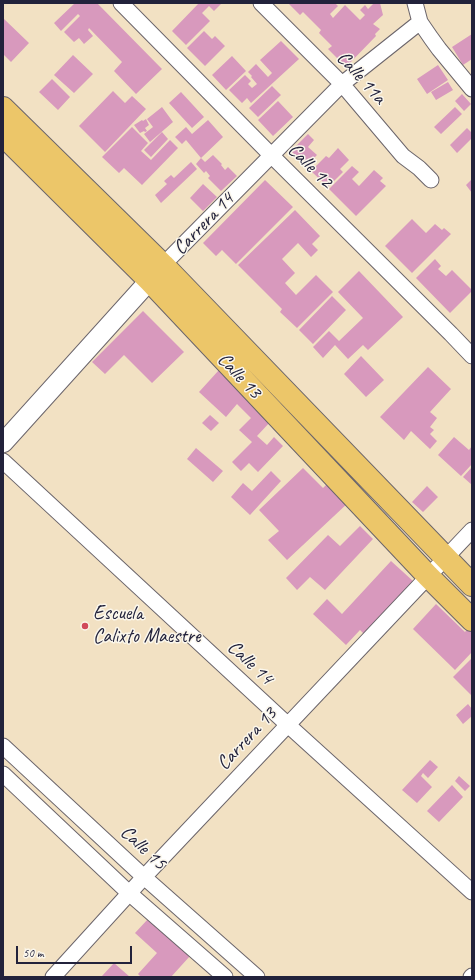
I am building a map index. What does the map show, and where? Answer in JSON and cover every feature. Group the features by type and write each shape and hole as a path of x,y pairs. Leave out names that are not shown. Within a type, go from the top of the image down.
{"highway":[{"name":"Calle 13","path":"3,108 156,273 428,576 472,620"},
{"name":"Calle 13","path":"3,135 156,273 472,585"}],"street":[{"name":"Calle 12","path":"121,3 271,156 472,356"},
{"name":"Calle 11a","path":"262,3 342,84 403,156 419,168 431,180"},
{"path":"415,3 420,22 439,49 472,89"},
{"name":"Carrera 14","path":"3,443 156,273 342,84 420,22"},
{"name":"Calle 14","path":"3,461 288,725 472,892"},
{"name":"Carrera 13","path":"53,977 144,877 472,530"},
{"name":"Calle 15","path":"3,746 144,877 257,977"},
{"name":"Calle 15","path":"3,774 130,893 225,977"}],"building":[{"path":"75,3 97,3 162,69 136,94 114,71 122,62 89,28 88,30 93,36 84,44 79,38 74,42 64,32 80,16 78,14 61,31 54,23"},
{"path":"199,3 222,3 214,11 209,6 202,13 210,21 186,45 172,31"},
{"path":"288,3 335,3 338,6 330,14 333,18 345,5 360,20 365,15 360,10 365,5 368,9 374,3 380,3 383,15 373,24 380,29 375,34 376,36 346,67 328,49 332,46 319,33 321,30 303,12 300,15"},
{"path":"3,18 29,43 11,62 3,54"},
{"path":"204,31 212,39 215,36 225,46 205,66 187,48"},
{"path":"472,34 472,59 463,65 452,47"},
{"path":"281,41 299,59 251,103 247,98 242,103 229,90 245,75 251,81 248,84 252,88 257,84 248,72 256,64 268,77 272,73 260,60"},
{"path":"73,55 93,74 74,93 54,75"},
{"path":"232,56 246,71 226,90 212,75"},
{"path":"438,65 448,80 427,94 417,79"},
{"path":"52,79 70,97 58,110 39,92"},
{"path":"448,82 453,90 436,100 431,92"},
{"path":"272,86 281,95 258,117 249,108"},
{"path":"113,91 125,103 132,96 146,109 105,152 79,126"},
{"path":"181,92 204,117 192,128 169,103"},
{"path":"462,94 471,104 464,111 455,101"},
{"path":"278,101 293,117 273,136 258,120"},
{"path":"162,107 173,122 150,142 144,134 153,127 147,119"},
{"path":"455,107 462,114 441,134 434,127"},
{"path":"146,119 149,125 145,128 147,131 140,133 134,125"},
{"path":"208,120 223,137 201,158 186,140 182,144 175,137 186,127 192,134"},
{"path":"132,127 148,143 141,151 151,160 170,140 178,148 142,185 124,168 119,173 102,157"},
{"path":"467,128 472,133 472,138 457,153 450,145"},
{"path":"162,132 168,139 151,157 144,150"},
{"path":"308,134 314,140 308,147 317,155 306,166 291,151"},
{"path":"338,148 349,160 340,169 343,172 328,187 311,171 326,156 329,158"},
{"path":"213,155 222,164 221,165 225,170 228,167 237,176 221,191 208,178 210,176 206,171 204,173 196,164 201,158 205,162"},
{"path":"191,162 197,169 161,203 155,195 167,184 164,181 171,175 174,178"},
{"path":"352,166 359,172 352,179 359,186 374,170 383,178 380,181 386,186 356,216 329,189"},
{"path":"472,179 472,193 466,185"},
{"path":"265,180 293,207 236,264 222,250 216,256 203,243"},
{"path":"203,184 217,197 203,211 190,198"},
{"path":"295,210 320,236 312,244 318,250 311,257 298,243 282,259 295,273 285,283 296,295 316,275 333,292 297,328 280,312 282,309 238,265"},
{"path":"412,219 426,233 435,224 442,230 444,228 451,234 412,273 385,246"},
{"path":"435,259 441,266 438,269 446,276 452,270 472,290 450,313 416,278"},
{"path":"359,271 403,317 368,350 363,345 348,359 335,345 323,358 313,347 329,331 339,341 363,318 338,292"},
{"path":"332,296 346,310 313,344 299,330"},
{"path":"143,311 184,352 152,383 124,355 105,374 92,362"},
{"path":"361,356 384,380 366,397 344,374"},
{"path":"428,367 451,389 430,412 437,418 430,427 434,430 430,434 437,441 430,449 411,431 404,440 380,417"},
{"path":"219,370 271,421 257,436 267,445 274,437 283,446 258,472 249,463 241,471 232,462 252,442 239,430 251,418 237,404 226,417 199,392"},
{"path":"210,415 219,423 211,431 202,423"},
{"path":"454,437 469,450 472,446 472,464 461,476 438,455"},
{"path":"196,448 223,471 213,482 187,459"},
{"path":"472,467 472,485 463,477"},
{"path":"303,468 323,488 330,481 349,502 287,560 268,540 279,531 259,510"},
{"path":"271,471 281,481 250,515 231,497 243,483 252,491"},
{"path":"427,486 438,497 423,512 412,502"},
{"path":"360,526 373,539 325,590 310,577 297,590 286,578 328,535 340,546"},
{"path":"391,561 413,581 364,634 360,630 346,645 313,614 327,599 342,614"},
{"path":"436,604 465,632 471,625 472,626 472,652 455,670 413,629"},
{"path":"472,658 472,696 453,677"},
{"path":"468,704 472,709 472,716 463,724 456,715"},
{"path":"430,760 438,767 428,778 423,773 421,776 432,787 417,803 402,790"},
{"path":"459,776 470,786 465,791 455,781"},
{"path":"452,785 463,797 439,822 427,811"},
{"path":"148,919 190,956 171,977 141,977 138,974 157,953 135,933"},
{"path":"114,963 130,977 103,977 102,976"}],"place":[{"name":"Escuela Calixto Maestre","path":"85,626"}]}
